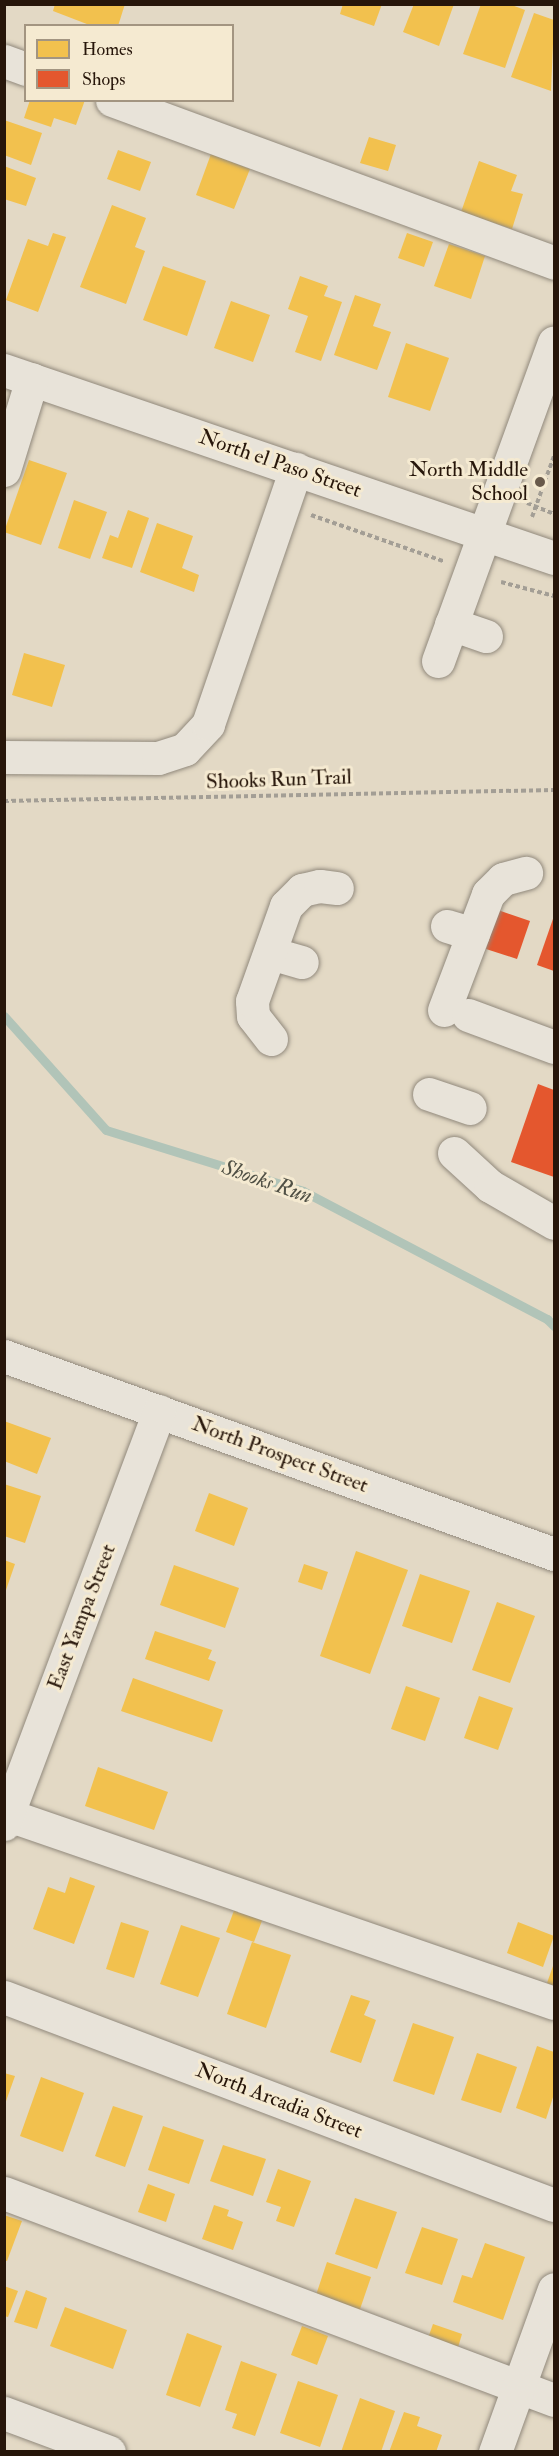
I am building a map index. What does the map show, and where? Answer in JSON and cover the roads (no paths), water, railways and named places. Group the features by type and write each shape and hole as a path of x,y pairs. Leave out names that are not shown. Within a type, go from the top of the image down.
{"street":[{"path":"4,61 24,68"},
{"path":"117,102 555,263"},
{"path":"438,661 483,533 555,342"},
{"path":"4,470 18,374"},
{"name":"North el Paso Street","path":"18,374 555,558"},
{"path":"4,757 158,758 185,749 208,724 296,469"},
{"path":"451,624 486,636"},
{"path":"526,873 503,879 460,930 456,1012 555,1047"},
{"path":"271,1039 253,1016 252,1001 286,906 302,890 337,888"},
{"path":"270,953 302,962"},
{"path":"429,1094 470,1108"},
{"path":"454,1153 490,1186 555,1223"},
{"name":"North Prospect Street","path":"4,1356 555,1554"},
{"name":"East Yampa Street","path":"6,1819 159,1411"},
{"path":"6,1819 555,2003"},
{"name":"North Arcadia Street","path":"4,1997 555,2205"},
{"path":"4,2193 555,2400"},
{"path":"495,2451 555,2289"},
{"path":"4,2413 109,2451"}],"waterway":[{"name":"Shooks Run","path":"4,1016 106,1130 303,1191 547,1319 554,1326"}],"place":[{"name":"North Middle School","path":"540,482"}]}
